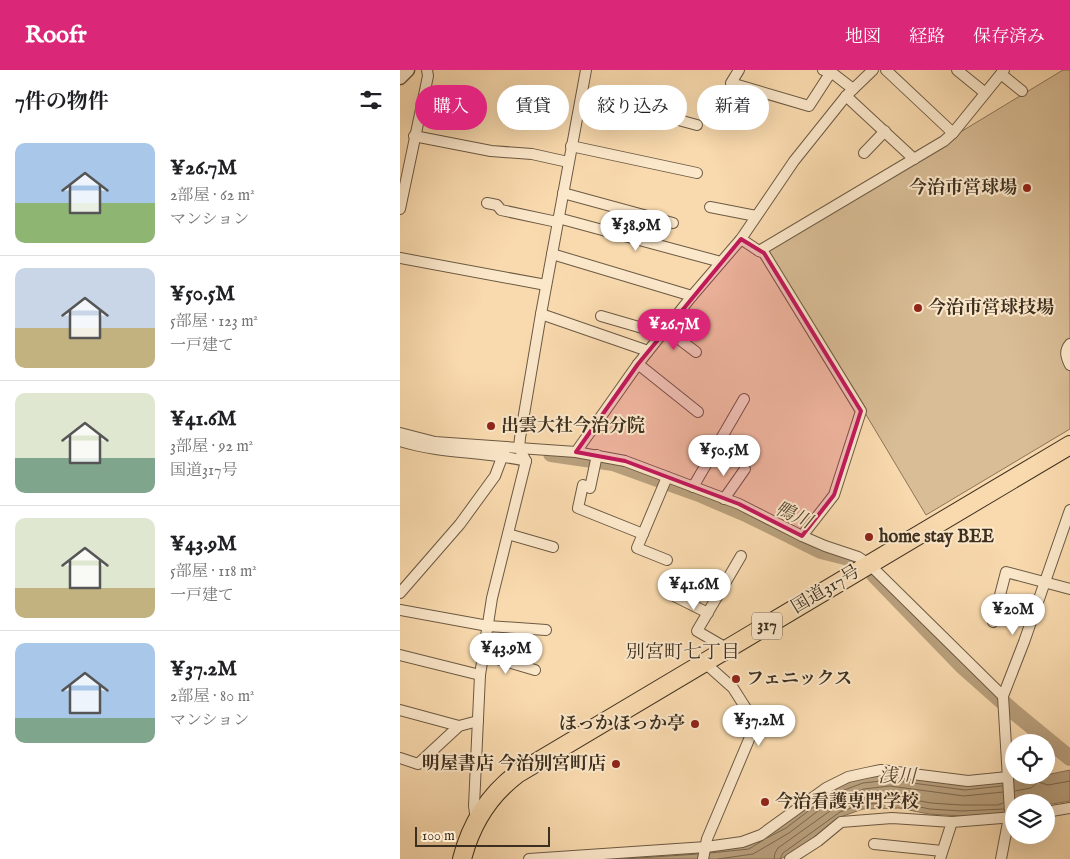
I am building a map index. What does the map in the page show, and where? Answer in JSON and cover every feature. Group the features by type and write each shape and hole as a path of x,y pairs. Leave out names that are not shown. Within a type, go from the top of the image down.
{"highway":[{"name":"国道317号","path":"462,859 476,820 502,786 517,774 1070,445"}],"street":[{"path":"400,78 408,70"},
{"path":"400,208 428,70"},
{"path":"584,85 586,70"},
{"path":"739,70 730,83 809,106 827,71 850,92 885,131 914,159"},
{"path":"576,452 648,351 741,239 794,161 850,92 873,70"},
{"path":"886,70 953,133"},
{"path":"957,70 984,92"},
{"path":"759,251 944,141 953,133 984,92 1002,72 1022,90"},
{"path":"476,820 474,806 480,675 492,598 526,461 519,448 546,285 579,110"},
{"path":"687,122 697,125"},
{"path":"864,154 885,131"},
{"path":"414,136 491,151 532,154 568,162"},
{"path":"572,146 697,174"},
{"path":"563,193 673,223"},
{"path":"487,203 497,205 501,210 558,220 721,262"},
{"path":"710,207 756,216"},
{"path":"741,239 764,253 861,411 834,495 802,536"},
{"path":"552,254 692,296"},
{"path":"400,258 546,285"},
{"path":"541,314 648,351"},
{"path":"601,316 665,332 696,352"},
{"path":"1070,344 1066,348 1066,357 1070,365"},
{"path":"638,364 698,412"},
{"path":"693,487 744,399"},
{"path":"400,433 435,442 504,451 526,461"},
{"path":"400,441 418,447 504,451 519,448 597,455 625,461 739,504 802,536 858,557 869,564 1003,696"},
{"path":"400,593 460,524 495,476 504,451"},
{"path":"597,455 590,488 582,485 578,508 643,534"},
{"path":"724,499 745,469"},
{"path":"667,476 637,548 667,560"},
{"path":"1006,734 1003,696 1070,510"},
{"path":"508,534 553,547"},
{"path":"728,649 697,631 741,556"},
{"path":"993,622 1006,572 1070,589"},
{"path":"672,596 708,612"},
{"path":"400,610 488,626 546,630"},
{"path":"400,655 480,675"},
{"path":"484,655 535,670"},
{"path":"704,852 753,730 754,721 733,688 705,663"},
{"path":"400,710 459,726"},
{"path":"400,758 418,764 459,726 478,721"},
{"path":"529,859 704,852 761,835 826,788 848,777 881,770 968,782 1005,779"},
{"path":"1055,810 1070,808"},
{"path":"790,859 818,841 841,822 892,818 952,822 1005,817"},
{"path":"874,844 941,855 952,822"},
{"path":"1001,859 1005,842"}],"highlighted area":[{"path":"741,239 764,253 861,411 834,495 802,536 739,504 625,461 576,452 638,364"}],"shaded area":[{"path":"1063,70 1070,70 1070,429 926,515 767,249"}],"water":[{"name":"浅川","path":"1070,770 1070,801 1055,804 1055,794 1005,794 1005,814 1001,816 929,814 899,808 863,809 843,816 781,859 580,859 748,844 825,791 861,778 890,775 965,785 1005,780 1005,784 1055,784 1055,773"}],"waterway":[{"name":"鴨川","path":"551,454 613,463 699,494 748,515 821,551 849,558"},
{"name":"鴨川","path":"874,575 962,666 1070,758"}],"place":[{"name":"今治市営球場","path":"1027,188"},
{"name":"今治市営球技場","path":"918,308"},
{"name":"出雲大社今治分院","path":"491,426"},
{"name":"home stay BEE","path":"869,537"},
{"name":"フェニックス","path":"736,679"},
{"name":"ほっかほっか亭","path":"695,724"},
{"name":"明屋書店 今治別宮町店","path":"616,764"},
{"name":"今治看護専門学校","path":"765,802"}],"district":[{"name":"別宮町七丁目","path":"683,653"}]}
